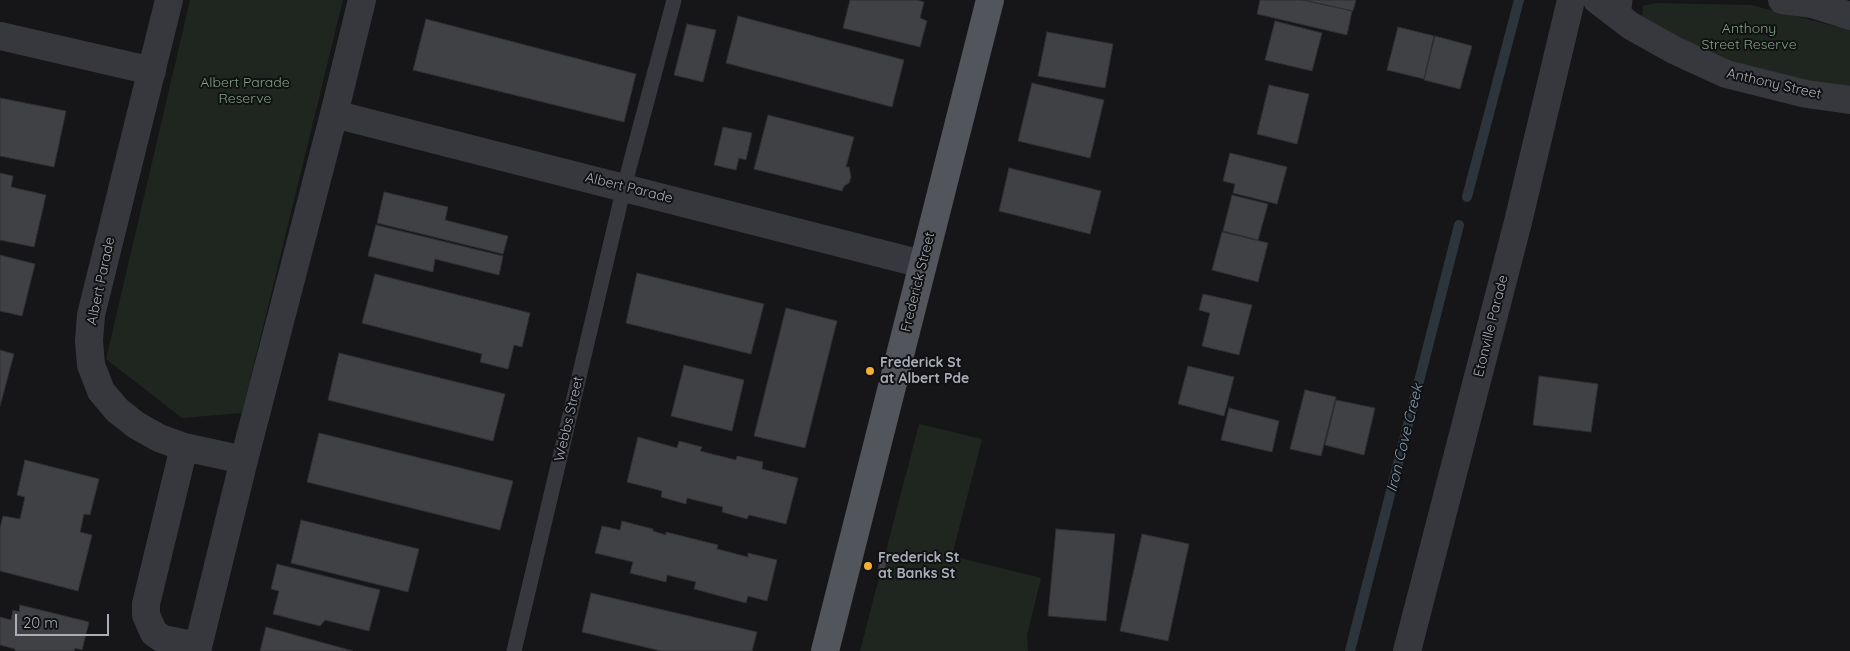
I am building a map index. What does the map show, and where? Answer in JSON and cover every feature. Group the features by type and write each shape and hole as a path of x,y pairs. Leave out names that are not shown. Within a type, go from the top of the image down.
{"main road":[{"name":"Frederick Street","path":"825,651 990,0"}],"street":[{"name":"Albert Parade","path":"169,0 91,315 89,341 91,365 101,391 117,410 136,426 159,438 184,447 244,460"},
{"path":"184,447 146,604 146,615 154,633 163,639 197,649 362,0"},
{"name":"Etonville Parade","path":"1407,651 1518,222 1571,0"},
{"name":"Anthony Street","path":"1597,0 1631,26 1674,50 1726,74 1806,94 1850,100"},
{"path":"1782,0 1812,4 1850,16"},
{"path":"0,36 152,71"},
{"name":"Albert Parade","path":"334,114 922,264"}],"lane":[{"name":"Webbs Street","path":"514,651 624,187 674,0"},
{"path":"1625,0 1625,16 1631,26"}],"green space":[{"name":"Albert Parade Reserve","path":"190,0 343,0 242,413 182,418 106,359"},
{"name":"Anthony Street Reserve","path":"1655,3 1751,5 1850,30 1850,90 1732,65 1674,41 1642,17 1643,6"},
{"path":"919,424 982,439 952,556 1041,578 1027,635 1028,651 860,651"}],"building":[{"path":"850,0 917,0 924,2 920,18 927,21 920,47 843,28"},
{"path":"1260,0 1303,0 1352,11 1347,35 1257,14"},
{"path":"1303,0 1356,0 1353,11"},
{"path":"738,16 904,60 892,107 726,63"},
{"path":"426,19 636,74 624,122 413,70"},
{"path":"1275,21 1322,33 1312,71 1265,60"},
{"path":"687,24 716,30 703,82 674,75"},
{"path":"1398,27 1434,36 1424,79 1387,70"},
{"path":"1047,32 1113,44 1105,88 1038,76"},
{"path":"1435,36 1472,46 1460,89 1424,80"},
{"path":"1032,83 1104,100 1090,158 1018,141"},
{"path":"1269,85 1309,94 1297,144 1257,134"},
{"path":"0,98 66,111 54,167 0,156"},
{"path":"768,115 854,137 846,167 849,167 851,177 849,183 844,186 842,191 754,169"},
{"path":"723,127 752,133 746,160 739,158 736,170 714,165"},
{"path":"1230,153 1287,167 1277,204 1233,193 1235,184 1223,181"},
{"path":"1009,168 1101,191 1090,234 999,211"},
{"path":"0,173 13,176 11,187 46,195 34,247 0,240"},
{"path":"384,192 448,207 445,220 508,236 503,254 377,223"},
{"path":"1232,195 1268,204 1258,240 1223,231"},
{"path":"376,225 503,256 499,275 435,259 433,272 368,256"},
{"path":"1222,232 1268,243 1258,282 1212,270"},
{"path":"0,255 35,264 22,316 0,311"},
{"path":"637,273 764,304 751,354 626,323"},
{"path":"375,274 530,313 522,347 514,345 508,369 480,362 482,354 362,323"},
{"path":"1203,294 1252,305 1239,355 1202,346 1210,313 1199,310"},
{"path":"786,308 837,321 805,448 754,436"},
{"path":"0,350 14,354 0,406"},
{"path":"339,353 505,394 493,441 328,400"},
{"path":"684,365 744,380 732,431 671,416"},
{"path":"1188,366 1234,377 1224,416 1178,404"},
{"path":"1539,376 1598,384 1591,432 1533,425"},
{"path":"1305,390 1336,397 1321,456 1290,449"},
{"path":"1336,400 1375,408 1364,455 1325,445"},
{"path":"1229,408 1279,421 1272,452 1221,440"},
{"path":"319,433 513,481 500,530 307,482"},
{"path":"638,437 677,448 679,441 702,447 700,451 736,460 737,456 763,462 762,469 798,478 786,524 749,515 747,519 722,512 723,507 687,498 686,504 661,497 662,491 627,482"},
{"path":"25,460 99,479 90,515 84,514 80,532 92,535 78,591 0,571 0,528 3,516 20,519 25,497 17,495"},
{"path":"301,520 419,549 408,592 291,563"},
{"path":"622,521 653,529 653,531 666,535 666,532 718,545 717,549 748,557 748,553 777,560 767,601 748,596 746,603 694,589 696,582 667,575 666,582 630,573 633,562 595,553 602,526 620,530"},
{"path":"1056,529 1115,534 1106,621 1048,616"},
{"path":"1142,534 1189,544 1168,641 1120,631"},
{"path":"882,553 889,555 884,571 878,569"},
{"path":"277,564 380,590 369,631 325,620 320,626 273,614 279,591 271,589"},
{"path":"591,593 757,632 752,651 661,651 582,632"},
{"path":"20,605 89,622 82,650 75,648 74,651 15,651 15,649 0,645 0,617 11,620 13,610 19,612"},
{"path":"266,627 353,651 260,651"}],"waterway":[{"name":"Iron Cove Creek","path":"1467,197 1519,0"},
{"name":"Iron Cove Creek","path":"1350,651 1459,225"}],"place":[{"name":"Frederick St at Albert Pde","path":"870,371"},
{"name":"Frederick St at Banks St","path":"868,566"}]}
